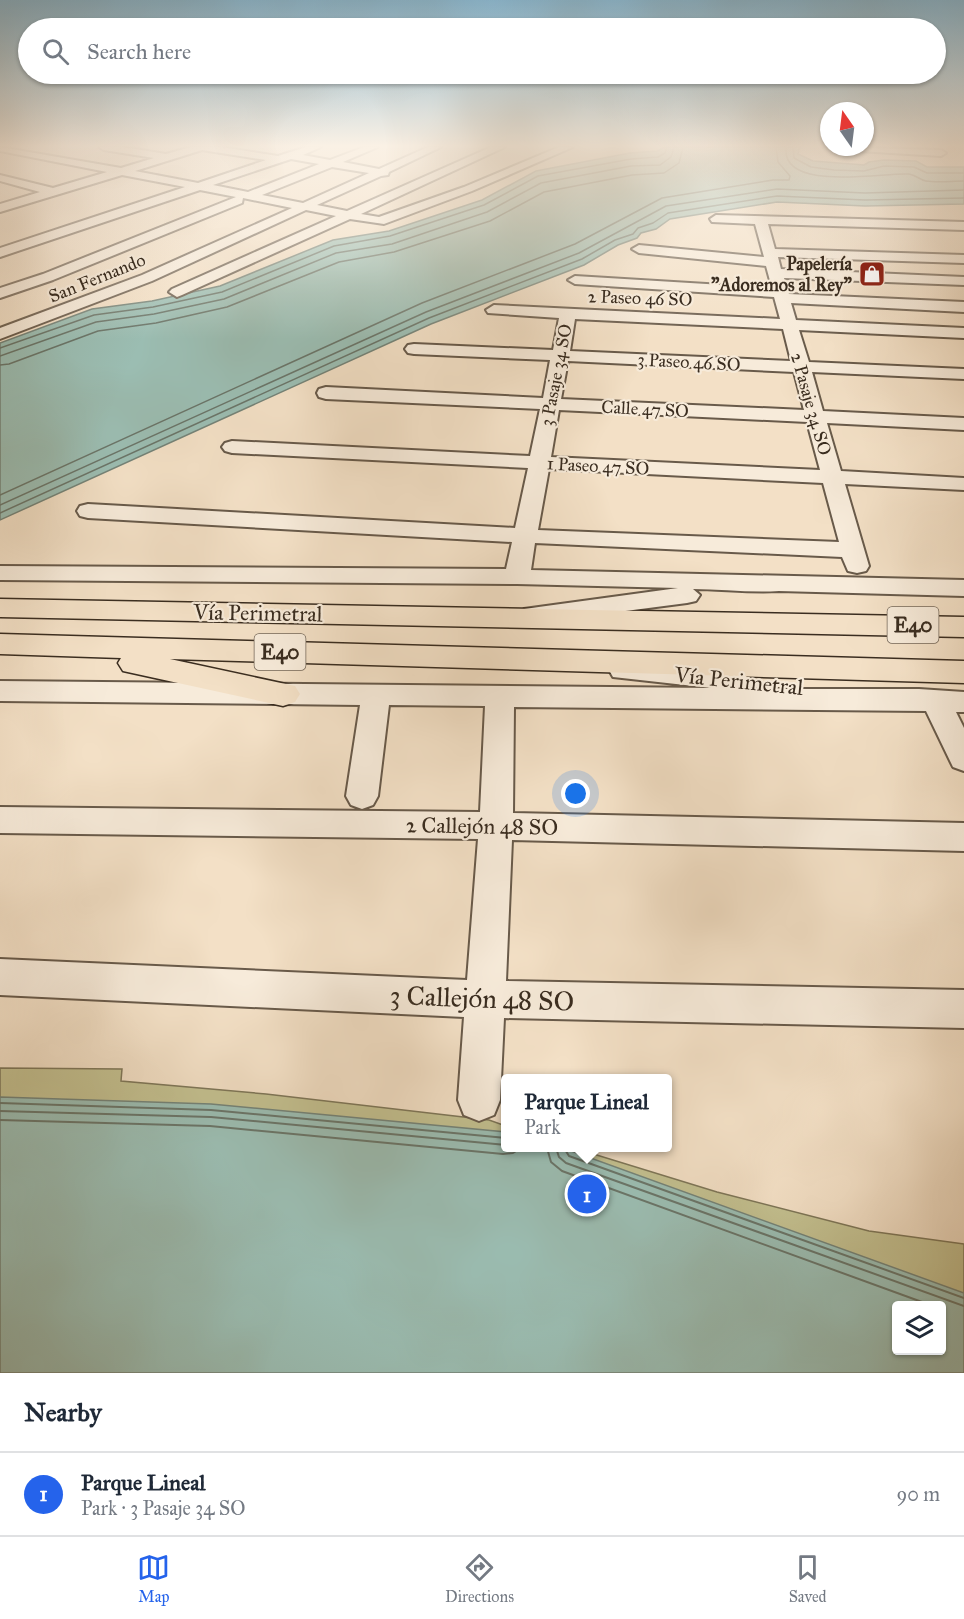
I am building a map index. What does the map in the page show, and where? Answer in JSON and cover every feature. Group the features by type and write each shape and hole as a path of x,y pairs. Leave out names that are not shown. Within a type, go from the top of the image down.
{"highway":[{"name":"Vía Perimetral","path":"0,608 964,627"},
{"name":"Vía Perimetral","path":"0,644 964,672"},
{"path":"47,646 284,694"}],"street":[{"path":"0,253 126,211"},
{"path":"0,293 48,277 210,211"},
{"name":"San Fernando","path":"0,334 96,298 294,211"},
{"path":"310,211 376,221 388,220 411,211"},
{"path":"177,292 255,259 354,211"},
{"path":"937,211 960,240"},
{"path":"75,215 92,222 146,236"},
{"path":"341,217 363,225"},
{"path":"716,219 771,258 964,307"},
{"path":"696,274 949,226 964,226"},
{"path":"33,230 56,234"},
{"path":"639,249 771,258 964,281"},
{"path":"0,258 96,298"},
{"path":"575,280 688,290 771,258 964,259"},
{"name":"2 Pasaje 34 SO","path":"771,258 863,585"},
{"name":"2 Paseo 46 SO","path":"494,310 964,333"},
{"name":"3 Pasaje 34 SO","path":"517,577 568,315"},
{"name":"3 Paseo 46 SO","path":"414,349 964,374"},
{"name":"Calle 47 SO","path":"326,393 964,424"},
{"name":"1 Paseo 47 SO","path":"232,447 964,484"},
{"path":"88,511 525,536 853,550"},
{"path":"0,573 517,577 779,583"},
{"name":"Vía Perimetral","path":"516,617 779,583 964,588"},
{"name":"Vía Perimetral","path":"513,658 950,701"},
{"path":"0,691 950,701 964,759"},
{"path":"362,796 376,694"},
{"path":"479,1100 496,826 500,696"},
{"name":"2 Callejón 48 SO","path":"0,820 496,826 964,837"},
{"name":"3 Callejón 48 SO","path":"0,977 485,999 964,1009"}],"shaded area":[{"path":"0,1068 122,1069 121,1081 266,1094 489,1120 501,1124 501,1152 587,1152 717,1192 869,1231 964,1244 964,1322 946,1309 946,1301 913,1301 0,1142"}],"water":[{"path":"449,211 720,211 670,219 656,229 641,233 637,238 618,245 584,265 431,324 0,520 0,343 92,309 152,301 220,286 333,240 389,231"},
{"path":"0,1097 211,1104 501,1132 501,1152 574,1152 964,1293 964,1373 0,1373"}],"place":[{"name":"Papelería \"Adoremos al Rey\"","path":"872,274"},
{"name":"Parque Lineal","path":"587,1194"}]}
